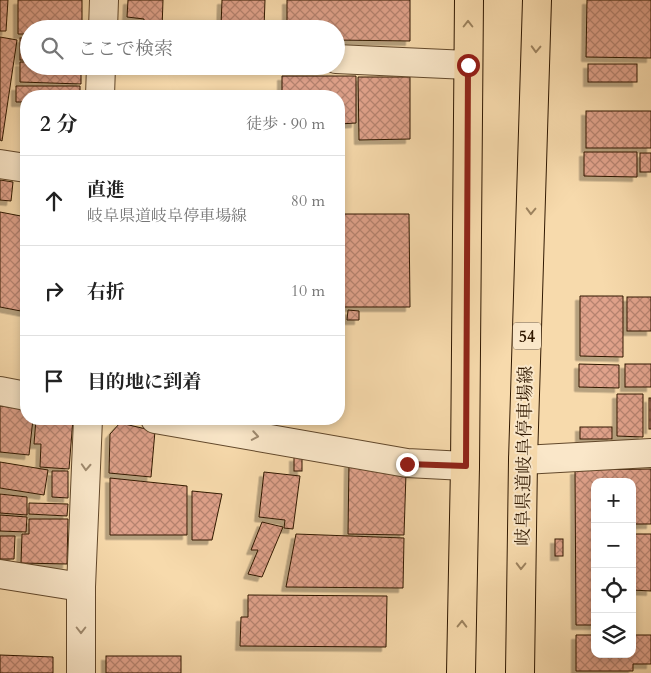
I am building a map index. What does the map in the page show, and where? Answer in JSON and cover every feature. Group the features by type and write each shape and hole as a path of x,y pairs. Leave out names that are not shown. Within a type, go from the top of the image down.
{"main road":[{"path":"461,673 466,466 468,0"},
{"name":"岐阜県道岐阜停車場線","path":"520,673 523,460 537,0"}],"street":[{"path":"103,20 104,0"},
{"path":"345,59 468,65"},
{"path":"100,90 101,75"},
{"path":"0,164 20,167"},
{"path":"0,392 20,395"},
{"path":"81,673 81,586 88,425"},
{"path":"189,425 407,464 466,466"},
{"path":"523,460 651,453"},
{"path":"0,574 81,586"}],"building":[{"path":"0,0 8,0 6,31 0,31"},
{"path":"18,0 82,0 82,20 20,20 20,34 18,34"},
{"path":"128,0 163,0 162,20 144,20 127,17"},
{"path":"222,0 265,0 264,20 221,20"},
{"path":"287,0 410,0 410,41 345,40 345,20 287,20"},
{"path":"587,0 651,0 651,58 586,57"},
{"path":"0,37 17,40 2,141 0,140"},
{"path":"588,64 637,64 637,82 588,82"},
{"path":"20,75 81,75 81,84 20,82"},
{"path":"282,76 356,76 356,123 345,124 345,90 282,90"},
{"path":"358,77 410,77 410,139 359,140"},
{"path":"16,86 80,86 80,90 20,90 20,102 16,102"},
{"path":"586,111 651,111 651,148 586,148"},
{"path":"584,152 637,152 637,177 584,176"},
{"path":"640,153 651,153 651,172 640,172"},
{"path":"0,180 13,182 11,201 0,200"},
{"path":"0,212 20,216 20,311 0,307"},
{"path":"345,214 409,214 410,307 345,307"},
{"path":"580,296 623,296 623,357 580,356"},
{"path":"627,297 651,297 651,331 627,331"},
{"path":"348,310 359,311 359,320 347,320"},
{"path":"579,364 619,365 619,388 579,387"},
{"path":"625,364 651,364 651,387 625,387"},
{"path":"617,394 643,394 643,437 617,436"},
{"path":"649,398 651,398 651,429 649,429"},
{"path":"0,406 20,408 20,425 32,425 29,455 0,452"},
{"path":"36,425 73,425 69,469 40,467 41,444 34,444"},
{"path":"118,425 129,425 155,431 151,477 109,473 110,434"},
{"path":"580,427 612,427 612,439 580,439"},
{"path":"294,457 302,457 302,471 294,471"},
{"path":"0,462 48,470 44,495 0,488"},
{"path":"349,463 406,473 404,535 348,534"},
{"path":"651,469 651,524 636,524 636,478 591,478 591,625 576,625 575,470"},
{"path":"52,471 68,471 68,498 52,497"},
{"path":"264,472 300,476 293,529 284,528 285,520 259,517"},
{"path":"110,478 187,486 187,535 110,535"},
{"path":"192,491 222,494 212,540 192,540"},
{"path":"0,494 27,497 27,515 0,513"},
{"path":"29,503 68,504 67,516 29,514"},
{"path":"0,515 27,517 26,532 0,531"},
{"path":"29,519 68,519 67,564 21,563 22,534 29,534"},
{"path":"262,522 283,527 262,577 248,574 258,550 251,550"},
{"path":"296,534 404,538 403,588 286,587"},
{"path":"636,534 651,534 651,591 636,590"},
{"path":"0,536 15,536 14,559 0,559"},
{"path":"555,539 563,539 563,556 555,556"},
{"path":"248,595 387,596 386,647 240,646 241,617 248,617"},
{"path":"576,635 591,635 591,658 636,658 636,635 651,635 651,664 633,664 633,671 576,671"},
{"path":"0,655 53,657 53,673 0,673"},
{"path":"106,656 181,656 181,673 106,673"}],"route":[{"path":"407,464 466,466 468,65"}]}
